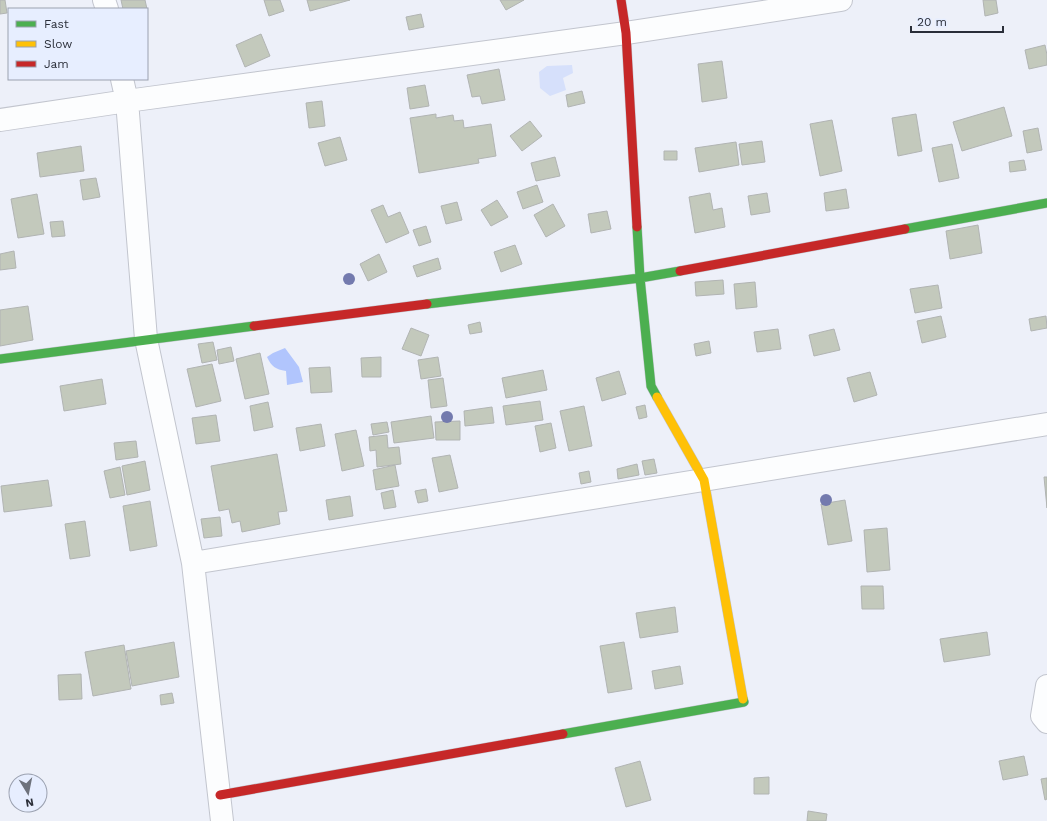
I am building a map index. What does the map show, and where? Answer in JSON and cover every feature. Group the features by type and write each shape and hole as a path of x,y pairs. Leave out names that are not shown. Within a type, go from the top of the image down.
{"street":[{"path":"220,795 744,702 704,480 651,386 640,278 626,33 621,0"},
{"path":"0,120 127,101 626,33 841,0"},
{"path":"122,80 127,101 146,339 193,563 222,821"},
{"path":"0,359 146,339 640,278 1047,203"},
{"path":"193,563 1047,424"},
{"path":"1047,686 1042,716 1047,722"}],"shaded area":[{"path":"572,65 573,73 563,78 566,90 550,96 540,88 539,72 547,66"}],"water":[{"path":"285,348 299,367 303,382 287,385 286,371 274,367 267,357"}],"building":[{"path":"0,0 5,0 7,13 0,14"},
{"path":"121,0 145,0 147,8 123,8"},
{"path":"264,0 280,0 284,11 269,16"},
{"path":"307,0 350,0 310,11"},
{"path":"500,0 524,0 506,10"},
{"path":"983,0 996,0 998,13 985,16"},
{"path":"421,14 424,27 409,30 406,17"},
{"path":"261,34 270,56 245,67 236,45"},
{"path":"1045,45 1047,65 1029,69 1025,50"},
{"path":"722,61 727,98 702,102 698,64"},
{"path":"499,69 505,100 482,104 480,96 472,97 467,75"},
{"path":"425,85 429,106 410,109 407,88"},
{"path":"582,91 585,103 568,107 566,95"},
{"path":"322,101 325,126 309,128 306,103"},
{"path":"1004,107 1012,136 962,151 953,122"},
{"path":"436,114 436,118 453,115 454,121 463,120 464,128 491,124 496,156 478,159 479,163 419,173 410,118"},
{"path":"916,114 922,151 898,156 892,118"},
{"path":"832,120 842,171 820,176 810,124"},
{"path":"530,121 542,136 522,151 510,136"},
{"path":"1038,128 1042,150 1027,153 1023,131"},
{"path":"340,137 347,160 325,166 318,143"},
{"path":"762,141 765,162 742,165 739,144"},
{"path":"736,142 739,165 699,172 695,148"},
{"path":"952,144 959,178 939,182 932,148"},
{"path":"81,146 84,171 40,177 37,153"},
{"path":"664,151 677,151 677,160 664,160"},
{"path":"555,157 560,176 536,181 531,163"},
{"path":"1024,160 1026,170 1010,172 1009,162"},
{"path":"96,178 100,197 83,200 80,180"},
{"path":"537,185 543,202 523,209 517,192"},
{"path":"846,189 849,208 826,211 824,193"},
{"path":"710,193 713,210 722,208 725,227 695,233 689,197"},
{"path":"767,193 770,212 751,215 748,196"},
{"path":"37,194 44,234 18,238 11,199"},
{"path":"497,200 508,217 491,226 481,210"},
{"path":"457,202 462,220 446,224 441,206"},
{"path":"553,204 565,226 546,237 534,215"},
{"path":"383,205 388,217 400,212 409,233 386,243 371,210"},
{"path":"607,211 611,229 591,233 588,214"},
{"path":"63,221 65,236 52,237 50,222"},
{"path":"978,225 982,253 950,259 946,231"},
{"path":"426,226 431,242 419,246 413,230"},
{"path":"515,245 522,264 501,272 494,252"},
{"path":"14,251 16,268 0,270 0,254"},
{"path":"379,254 387,272 368,281 360,264"},
{"path":"438,258 441,269 417,277 413,266"},
{"path":"723,280 724,294 696,296 695,282"},
{"path":"755,282 757,307 736,309 734,284"},
{"path":"938,285 942,308 915,313 910,289"},
{"path":"28,306 33,340 0,346 0,310"},
{"path":"941,316 946,337 922,343 917,321"},
{"path":"1046,316 1047,328 1031,331 1029,319"},
{"path":"480,322 482,332 470,334 468,325"},
{"path":"411,328 429,335 421,356 402,349"},
{"path":"778,329 781,349 757,352 754,332"},
{"path":"834,329 840,350 814,356 809,335"},
{"path":"709,341 711,353 696,356 694,344"},
{"path":"213,342 217,360 202,363 198,344"},
{"path":"231,347 234,361 219,364 217,350"},
{"path":"260,353 269,394 245,399 236,359"},
{"path":"381,357 381,377 362,377 361,358"},
{"path":"438,357 441,376 421,379 418,360"},
{"path":"212,364 221,401 196,407 187,369"},
{"path":"330,367 332,392 311,393 309,368"},
{"path":"543,370 547,390 506,398 502,378"},
{"path":"619,371 626,394 602,401 596,378"},
{"path":"870,372 877,395 854,402 847,378"},
{"path":"443,378 447,406 431,408 428,380"},
{"path":"102,379 106,404 64,411 60,386"},
{"path":"540,401 543,420 506,425 503,406"},
{"path":"268,402 273,427 254,431 250,406"},
{"path":"645,405 647,417 639,419 636,407"},
{"path":"584,406 592,446 569,451 560,411"},
{"path":"492,407 494,423 465,426 464,411"},
{"path":"216,415 220,441 196,444 192,418"},
{"path":"431,416 434,438 394,443 391,422"},
{"path":"460,421 460,440 436,440 435,422"},
{"path":"387,422 389,432 373,435 371,424"},
{"path":"551,423 556,448 540,452 535,426"},
{"path":"321,424 325,446 300,451 296,428"},
{"path":"356,430 364,466 342,471 335,434"},
{"path":"387,435 388,448 399,447 401,464 377,467 376,450 370,451 369,437"},
{"path":"136,441 138,457 116,460 114,443"},
{"path":"277,454 287,511 278,512 280,524 242,532 240,521 232,523 229,509 219,511 211,466"},
{"path":"450,455 458,488 439,492 432,458"},
{"path":"654,459 657,473 645,475 642,461"},
{"path":"145,461 150,490 127,495 122,466"},
{"path":"637,464 639,475 618,479 617,469"},
{"path":"395,465 399,486 376,490 373,470"},
{"path":"120,467 125,495 110,498 104,471"},
{"path":"589,471 591,482 581,484 579,473"},
{"path":"1044,477 1047,477 1047,508"},
{"path":"48,480 52,506 4,512 1,486"},
{"path":"426,489 428,501 418,503 415,491"},
{"path":"393,490 396,507 384,509 381,493"},
{"path":"350,496 353,516 329,520 326,500"},
{"path":"845,500 852,541 828,545 821,504"},
{"path":"150,501 157,546 130,551 123,506"},
{"path":"220,517 222,536 204,538 201,519"},
{"path":"85,521 90,556 70,559 65,524"},
{"path":"887,528 890,570 867,572 864,530"},
{"path":"861,586 883,586 884,609 862,609"},
{"path":"675,607 678,632 640,638 636,613"},
{"path":"987,632 990,655 944,662 940,639"},
{"path":"174,642 179,677 132,686 126,651"},
{"path":"624,642 632,689 608,693 600,646"},
{"path":"124,645 131,689 93,696 85,652"},
{"path":"680,666 683,684 655,689 652,671"},
{"path":"81,674 82,699 59,700 58,675"},
{"path":"172,693 174,703 161,705 160,695"},
{"path":"1024,756 1028,775 1003,780 999,761"},
{"path":"640,761 651,800 626,807 615,768"},
{"path":"769,777 769,794 754,794 754,778"},
{"path":"1047,778 1047,799 1045,800 1041,779"},
{"path":"808,811 827,814 826,821 807,821"}],"traffic: fast":[{"path":"905,229 1047,203"},
{"path":"637,227 640,278 651,386 657,397"},
{"path":"427,304 640,278 680,271"},
{"path":"0,359 254,326"},
{"path":"563,734 744,702 743,699"}],"traffic: slow":[{"path":"657,397 704,480 743,699"}],"traffic: jam":[{"path":"621,0 626,33 637,227"},
{"path":"680,271 905,229"},
{"path":"254,326 427,304"},
{"path":"220,795 563,734"}]}
